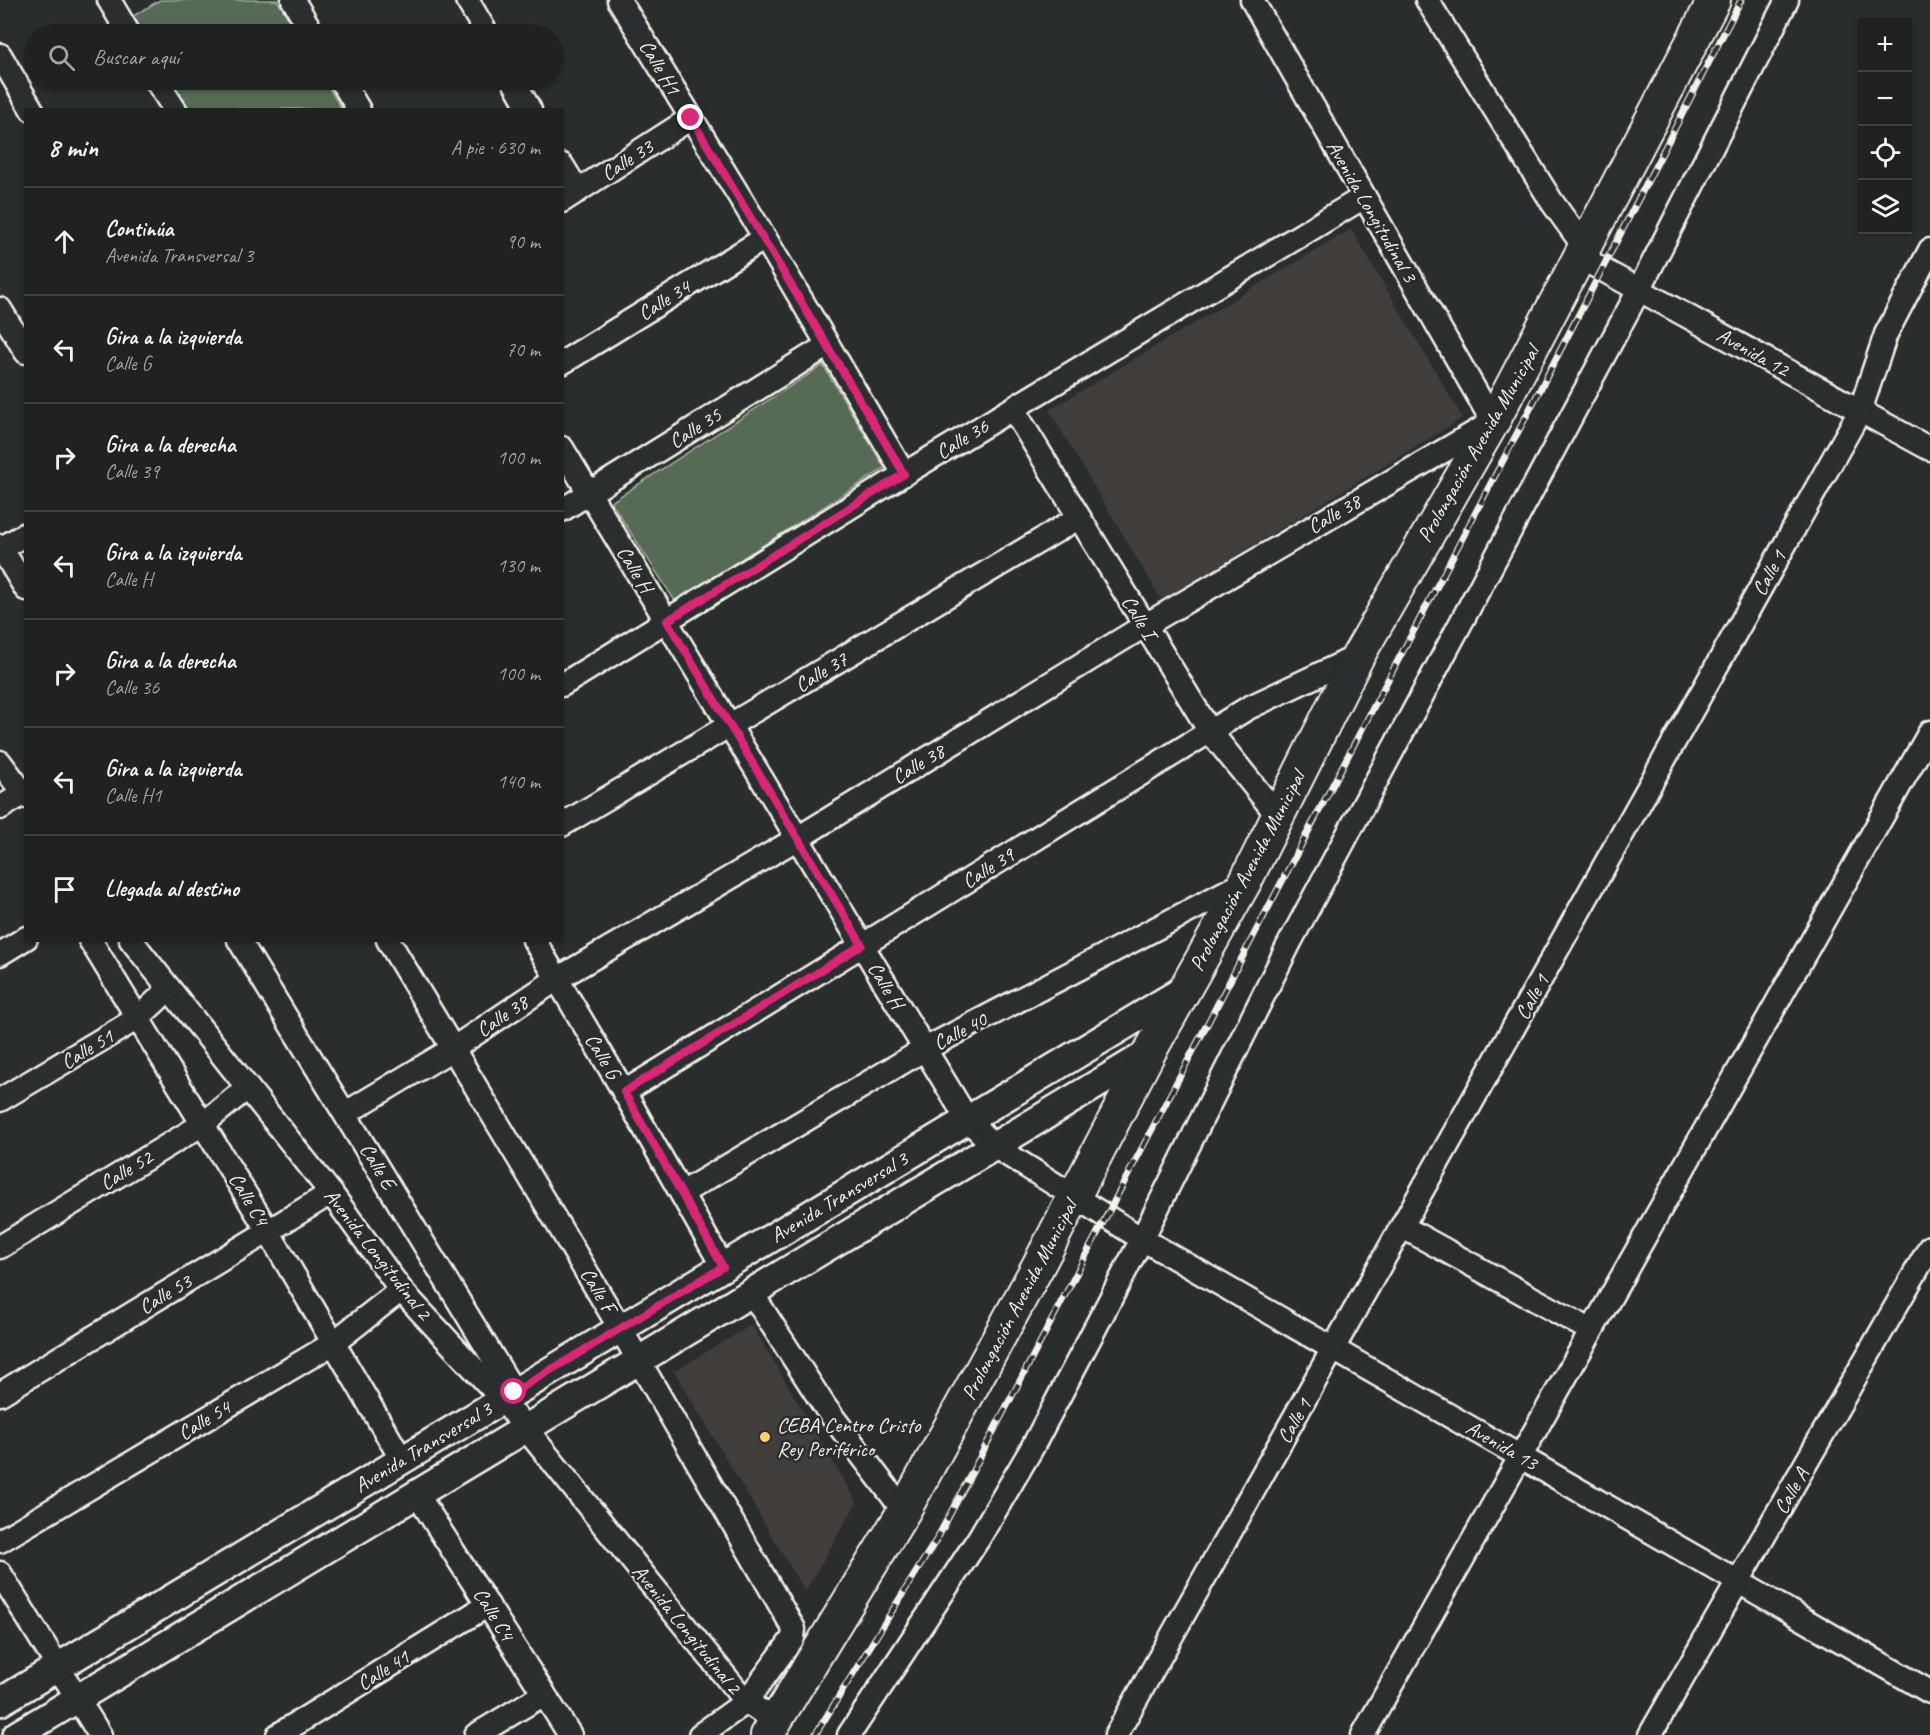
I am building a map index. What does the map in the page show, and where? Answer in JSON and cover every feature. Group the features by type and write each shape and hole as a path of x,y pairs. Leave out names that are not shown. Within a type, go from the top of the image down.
{"main road":[{"name":"Prolongación Avenida Municipal","path":"772,1728 904,1511 1075,1197 1149,1053 1245,882 1358,656 1493,422 1714,0"}],"street":[{"path":"109,0 123,24"},
{"path":"293,0 307,24"},
{"path":"467,0 481,24"},
{"name":"Calle H1","path":"619,0 765,238 904,474"},
{"name":"Avenida Longitudinal 3","path":"1252,0 1493,422"},
{"name":"Avenida 12","path":"1427,0 1552,202 1585,248 1592,264 1601,271 1930,449"},
{"path":"849,1735 985,1528 1032,1448 1142,1239 1289,944 1639,290 1787,0"},
{"path":"0,55 31,108"},
{"path":"162,90 174,108"},
{"path":"346,90 358,108"},
{"path":"519,90 529,108"},
{"name":"Calle 33","path":"570,196 691,118"},
{"path":"564,173 570,196"},
{"name":"Calle 36","path":"564,685 904,474 1364,197"},
{"name":"Calle 34","path":"564,362 765,238"},
{"name":"Calle 1","path":"1116,1735 1860,411 1886,334 1930,250"},
{"path":"0,309 24,349"},
{"name":"Calle 35","path":"564,509 828,345"},
{"name":"Calle I","path":"1013,409 1209,730 1278,816"},
{"name":"Calle 38","path":"346,1113 454,1048 557,979 798,838 1144,626 1493,422"},
{"name":"Calle H","path":"564,451 967,1119 994,1146 1075,1197"},
{"name":"Calle 37","path":"564,824 1078,518"},
{"path":"24,535 0,548 24,586"},
{"name":"Calle 39","path":"624,1092 1209,730 1248,708 1358,656"},
{"path":"1363,1735 1930,732"},
{"path":"0,762 24,796 0,808"},
{"name":"Calle 40","path":"682,1193 925,1049 1245,882"},
{"path":"0,954 24,939"},
{"name":"Calle C4","path":"91,942 268,1231 332,1344 402,1460"},
{"name":"Avenida Longitudinal 2","path":"132,942 168,990 331,1193 401,1290 508,1396 524,1430 747,1702 772,1728"},
{"name":"Calle E","path":"240,942 346,1113 508,1396"},
{"name":"Calle F","path":"389,942 639,1360 794,1629 793,1638 747,1702"},
{"name":"Calle G","path":"535,942 624,1092 723,1267"},
{"name":"Avenida Transversal 3","path":"0,1702 1185,988"},
{"name":"Calle 51","path":"0,1100 138,1018 168,990"},
{"name":"Avenida Transversal 3","path":"17,1735 1149,1053"},
{"name":"Calle 52","path":"0,1247 203,1124 247,1088"},
{"name":"Calle 53","path":"0,1394 331,1193"},
{"name":"Avenida 13","path":"1075,1197 1142,1239 1930,1692"},
{"path":"1403,1227 1590,1330"},
{"name":"Calle A","path":"1650,1735 1930,1247"},
{"name":"Calle 54","path":"0,1541 332,1344 401,1290"},
{"path":"752,1292 825,1407 904,1511"},
{"name":"Calle C4","path":"417,1494 570,1735"},
{"path":"0,1573 60,1666 100,1735"},
{"name":"Calle 41","path":"278,1735 488,1605"},
{"path":"476,1735 544,1694"},
{"path":"700,1735 747,1702"}],"shaded area":[{"path":"1351,229 1463,418 1162,601 1049,410"},
{"name":"CEBA Centro Cristo Rey Periférico","path":"752,1325 857,1502 805,1592 674,1371"}],"green space":[{"path":"160,0 277,0 292,24 138,24 133,16"},
{"path":"178,90 330,90 341,108 189,108"},
{"path":"823,365 885,468 675,601 611,502"}],"railway":[{"path":"815,1735 938,1537 1531,407 1741,0"}],"place":[{"name":"CEBA Centro Cristo Rey Periférico","path":"765,1437"}],"route":[{"path":"514,1392 723,1267 624,1092 862,945 667,621 904,474 765,238 691,118"}]}
